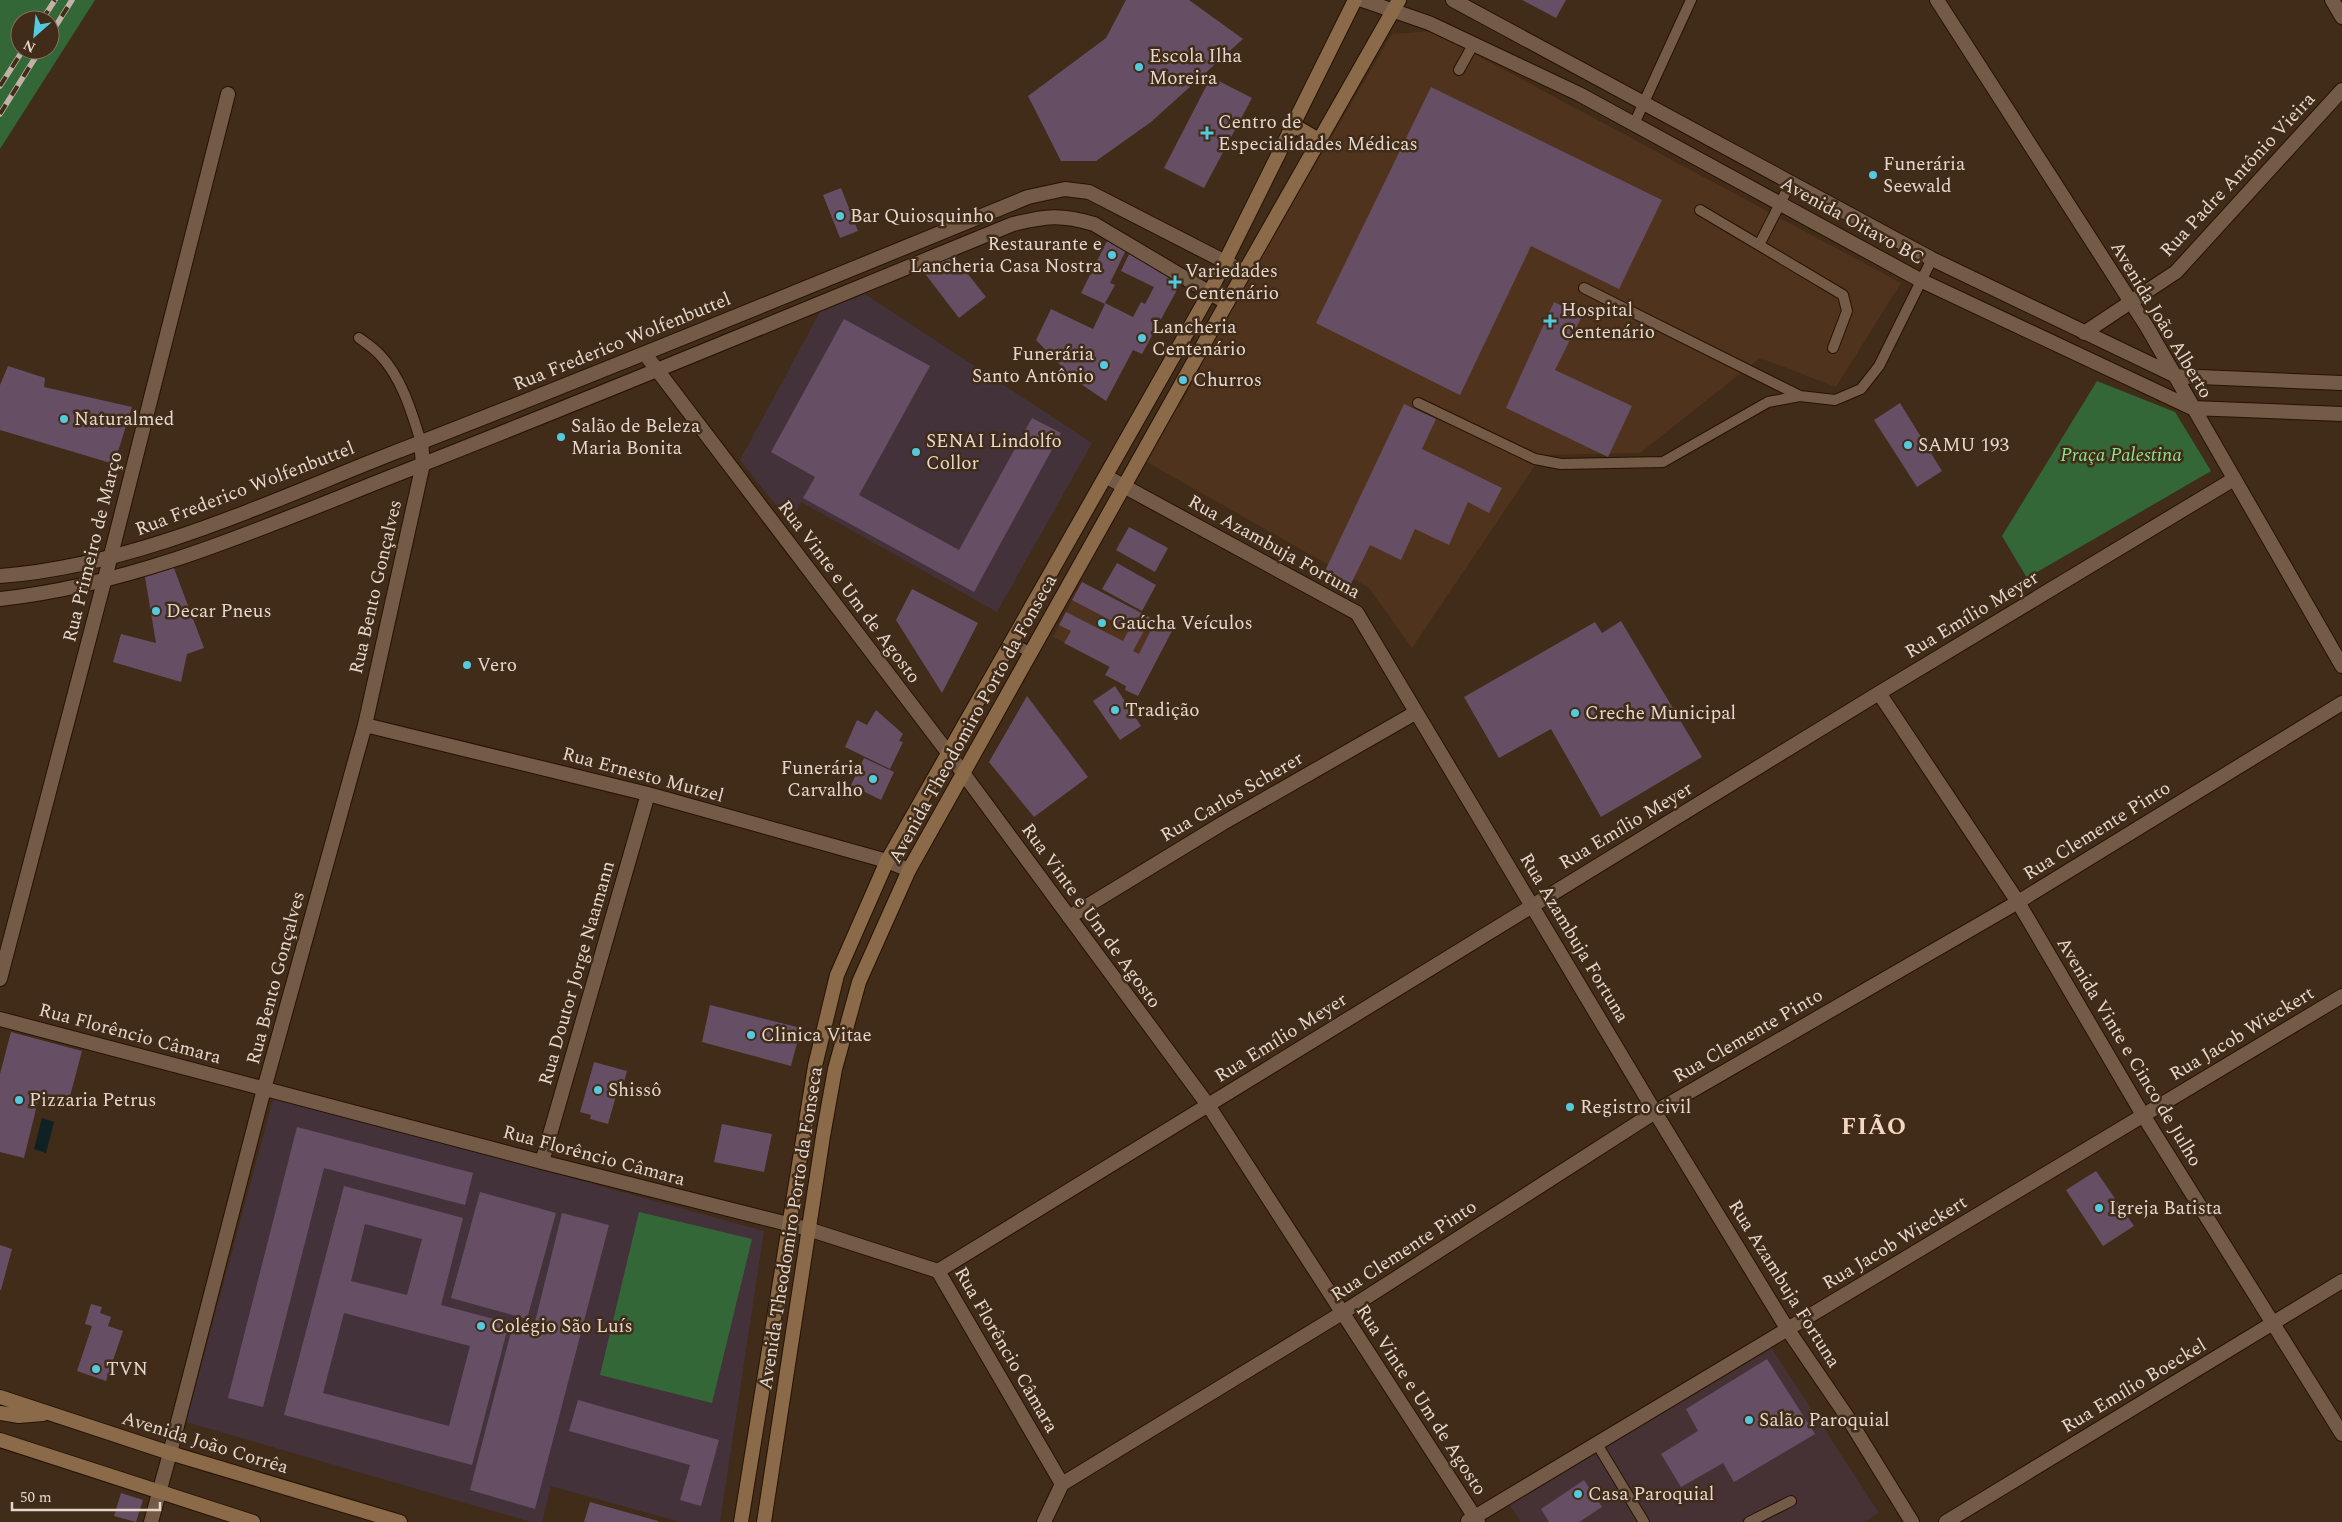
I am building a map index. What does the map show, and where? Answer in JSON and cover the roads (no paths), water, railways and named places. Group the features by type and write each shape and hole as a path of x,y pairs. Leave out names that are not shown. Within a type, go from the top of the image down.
{"main road":[{"name":"Avenida Theodomiro Porto da Fonseca","path":"742,1522 815,1066 837,974 887,861 1107,477 1210,292 1355,0"},
{"name":"Avenida Theodomiro Porto da Fonseca","path":"764,1522 808,1230 835,1069 859,982 909,870 1396,5"},
{"path":"1293,126 1319,140"},
{"path":"815,1066 835,1069"},
{"name":"Avenida João Corrêa","path":"0,1397 170,1454 400,1522"},
{"path":"0,1413 19,1416 48,1413"},
{"path":"0,1440 253,1522"},
{"path":"752,1458 773,1462"}],"street":[{"name":"Avenida Oitavo BC","path":"1362,0 1396,5 1473,45 1579,94 1920,280 2192,408 2342,414"},
{"name":"Avenida Oitavo BC","path":"1453,0 1932,259 2176,376 2342,383"},
{"name":"Avenida João Alberto","path":"1937,0 2132,303 2176,376 2192,408 2342,666"},
{"path":"2332,0 2342,17"},
{"name":"Rua Padre Antônio Vieira","path":"2084,333 2132,303 2176,272 2342,90"},
{"name":"Rua Primeiro de Março","path":"0,979 110,559 228,94"},
{"name":"Rua Frederico Wolfenbuttel","path":"0,576 30,574 110,559 262,504 645,354 1028,197 1065,189 1089,192 1245,272"},
{"name":"Rua Frederico Wolfenbuttel","path":"0,599 38,595 104,581 221,543 658,370 1012,224 1041,217 1069,216 1094,224 1227,303"},
{"path":"864,264 870,282"},
{"path":"2006,320 2015,299"},
{"name":"Rua Vinte e Um de Agosto","path":"645,354 949,754 1208,1105 1473,1520"},
{"name":"Rua Bento Gonçalves","path":"152,1522 264,1089 365,725 423,464 421,442"},
{"name":"Rua Azambuja Fortuna","path":"1107,477 1357,614 1415,713 1533,905 1655,1112 1788,1330 1848,1418 1912,1522"},
{"name":"Rua Emílio Meyer","path":"938,1271 1878,693 2234,479"},
{"path":"262,504 271,524"},
{"name":"Avenida Vinte e Cinco de Julho","path":"1878,693 2018,902 2143,1115 2274,1322 2342,1434"},
{"name":"Rua Clemente Pinto","path":"1062,1484 1342,1313 1655,1112 2018,902 2342,703"},
{"name":"Rua Carlos Scherer","path":"1069,917 1223,823 1415,713"},
{"name":"Rua Ernesto Mutzel","path":"365,725 648,794 887,861 909,870"},
{"name":"Rua Doutor Jorge Naamann","path":"542,1162 648,794"},
{"name":"Rua Jacob Wieckert","path":"1473,1520 2342,996"},
{"name":"Rua Florêncio Câmara","path":"0,1019 808,1230 938,1271 1062,1484"},
{"name":"Rua Emílio Boeckel","path":"1946,1522 2342,1281"},
{"path":"1044,1522 1062,1484"}],"lane":[{"path":"1634,124 1691,0"},
{"path":"1458,70 1473,45"},
{"path":"1759,245 1791,182"},
{"path":"1700,210 1843,295 1847,311 1833,348"},
{"path":"1418,403 1535,459 1570,464 1663,462 1768,402 1800,396 1835,400 1860,389 1879,366 1932,259"},
{"path":"1584,288 1800,396"},
{"path":"359,338 380,355 394,373 411,410 421,442"},
{"path":"1013,642 1030,653"},
{"path":"1597,1444 1644,1522"},
{"path":"1749,1522 1791,1501"}],"railway":[{"path":"48,10 55,0"},
{"path":"60,19 72,0"},
{"path":"0,86 17,60"},
{"path":"0,114 34,60"}],"place":[{"name":"Escola Ilha Moreira","path":"1139,67"},
{"name":"Centro de Especialidades Médicas","path":"1207,133"},
{"name":"Funerária Seewald","path":"1873,175"},
{"name":"Bar Quiosquinho","path":"840,216"},
{"name":"Restaurante e Lancheria Casa Nostra","path":"1112,255"},
{"name":"Variedades Centenário","path":"1175,282"},
{"name":"Hospital Centenário","path":"1550,321"},
{"name":"Lancheria Centenário","path":"1142,338"},
{"name":"Funerária Santo Antônio","path":"1104,365"},
{"name":"Churros","path":"1183,380"},
{"name":"Naturalmed","path":"64,419"},
{"name":"Salão de Beleza Maria Bonita","path":"561,437"},
{"name":"SAMU 193","path":"1908,445"},
{"name":"SENAI Lindolfo Collor","path":"916,452"},
{"name":"Decar Pneus","path":"156,611"},
{"name":"Gaúcha Veículos","path":"1102,623"},
{"name":"Vero","path":"467,665"},
{"name":"Tradição","path":"1115,710"},
{"name":"Creche Municipal","path":"1575,713"},
{"name":"Funerária Carvalho","path":"873,779"},
{"name":"Clinica Vitae","path":"751,1035"},
{"name":"Shissô","path":"598,1090"},
{"name":"Pizzaria Petrus","path":"19,1100"},
{"name":"Registro civil","path":"1570,1107"},
{"name":"Igreja Batista","path":"2099,1208"},
{"name":"Colégio São Luís","path":"481,1326"},
{"name":"TVN","path":"96,1369"},
{"name":"Salão Paroquial","path":"1749,1420"},
{"name":"Casa Paroquial","path":"1578,1494"}],"district":[{"name":"FIÃO","path":"1874,1127"}],"park label":[{"name":"Praça Palestina","path":"2121,455"}]}
